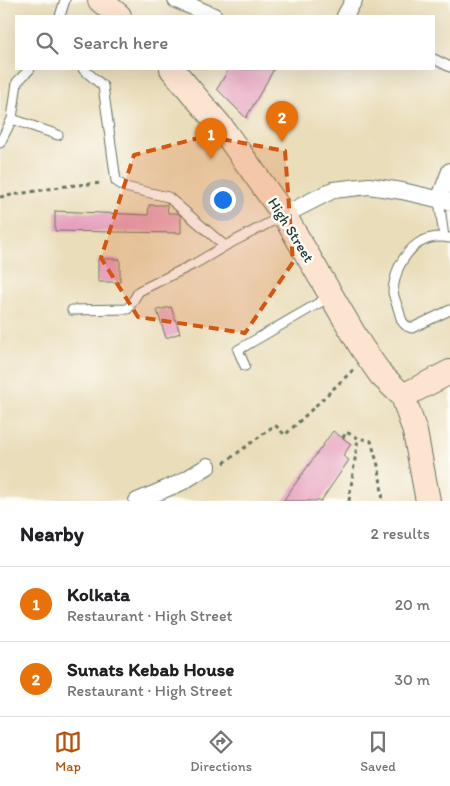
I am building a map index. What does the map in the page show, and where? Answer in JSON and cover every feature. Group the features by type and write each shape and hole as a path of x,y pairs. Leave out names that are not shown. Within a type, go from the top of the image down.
{"street":[{"path":"176,0 212,15"},
{"path":"346,15 354,0"},
{"name":"High Street","path":"173,70 222,128 284,215 367,356 381,375 403,396"},
{"path":"284,215 333,190 369,186 445,201 450,171"},
{"path":"428,501 415,432 403,396 450,372"},
{"path":"137,501 182,482 208,466"}],"lane":[{"path":"60,15 65,0"},
{"path":"435,60 450,67"},
{"path":"0,143 12,119 17,82 29,70"},
{"path":"84,70 103,86 116,181 125,187 168,197 225,246"},
{"path":"12,119 58,136"},
{"path":"445,201 447,237 430,237 418,242 404,256 396,274 393,292 402,322 407,327 412,328 450,310"},
{"path":"72,310 128,309 139,291 196,263 284,215"},
{"path":"245,366 238,350 332,296"}],"path":[{"path":"0,197 66,186 116,181"},
{"path":"208,466 226,462 275,425 285,436 367,356"},
{"path":"343,438 346,432 358,438 371,441 379,469 383,501"},
{"path":"349,501 358,438"}],"highlighted area":[{"path":"206,136 285,151 293,262 245,333 138,317 101,258 134,155"}],"building":[{"path":"228,70 273,70 246,118 217,89"},
{"path":"149,205 167,205 168,213 177,213 181,216 181,233 55,231 55,211 148,215"},
{"path":"98,259 120,259 120,282 98,282"},
{"path":"171,307 180,333 166,338 157,310"},
{"path":"333,431 351,444 343,456 349,460 321,501 283,501"}],"place":[{"name":"Sunats Kebab House","path":"282,142"},
{"name":"Kolkata","path":"211,159"}]}
